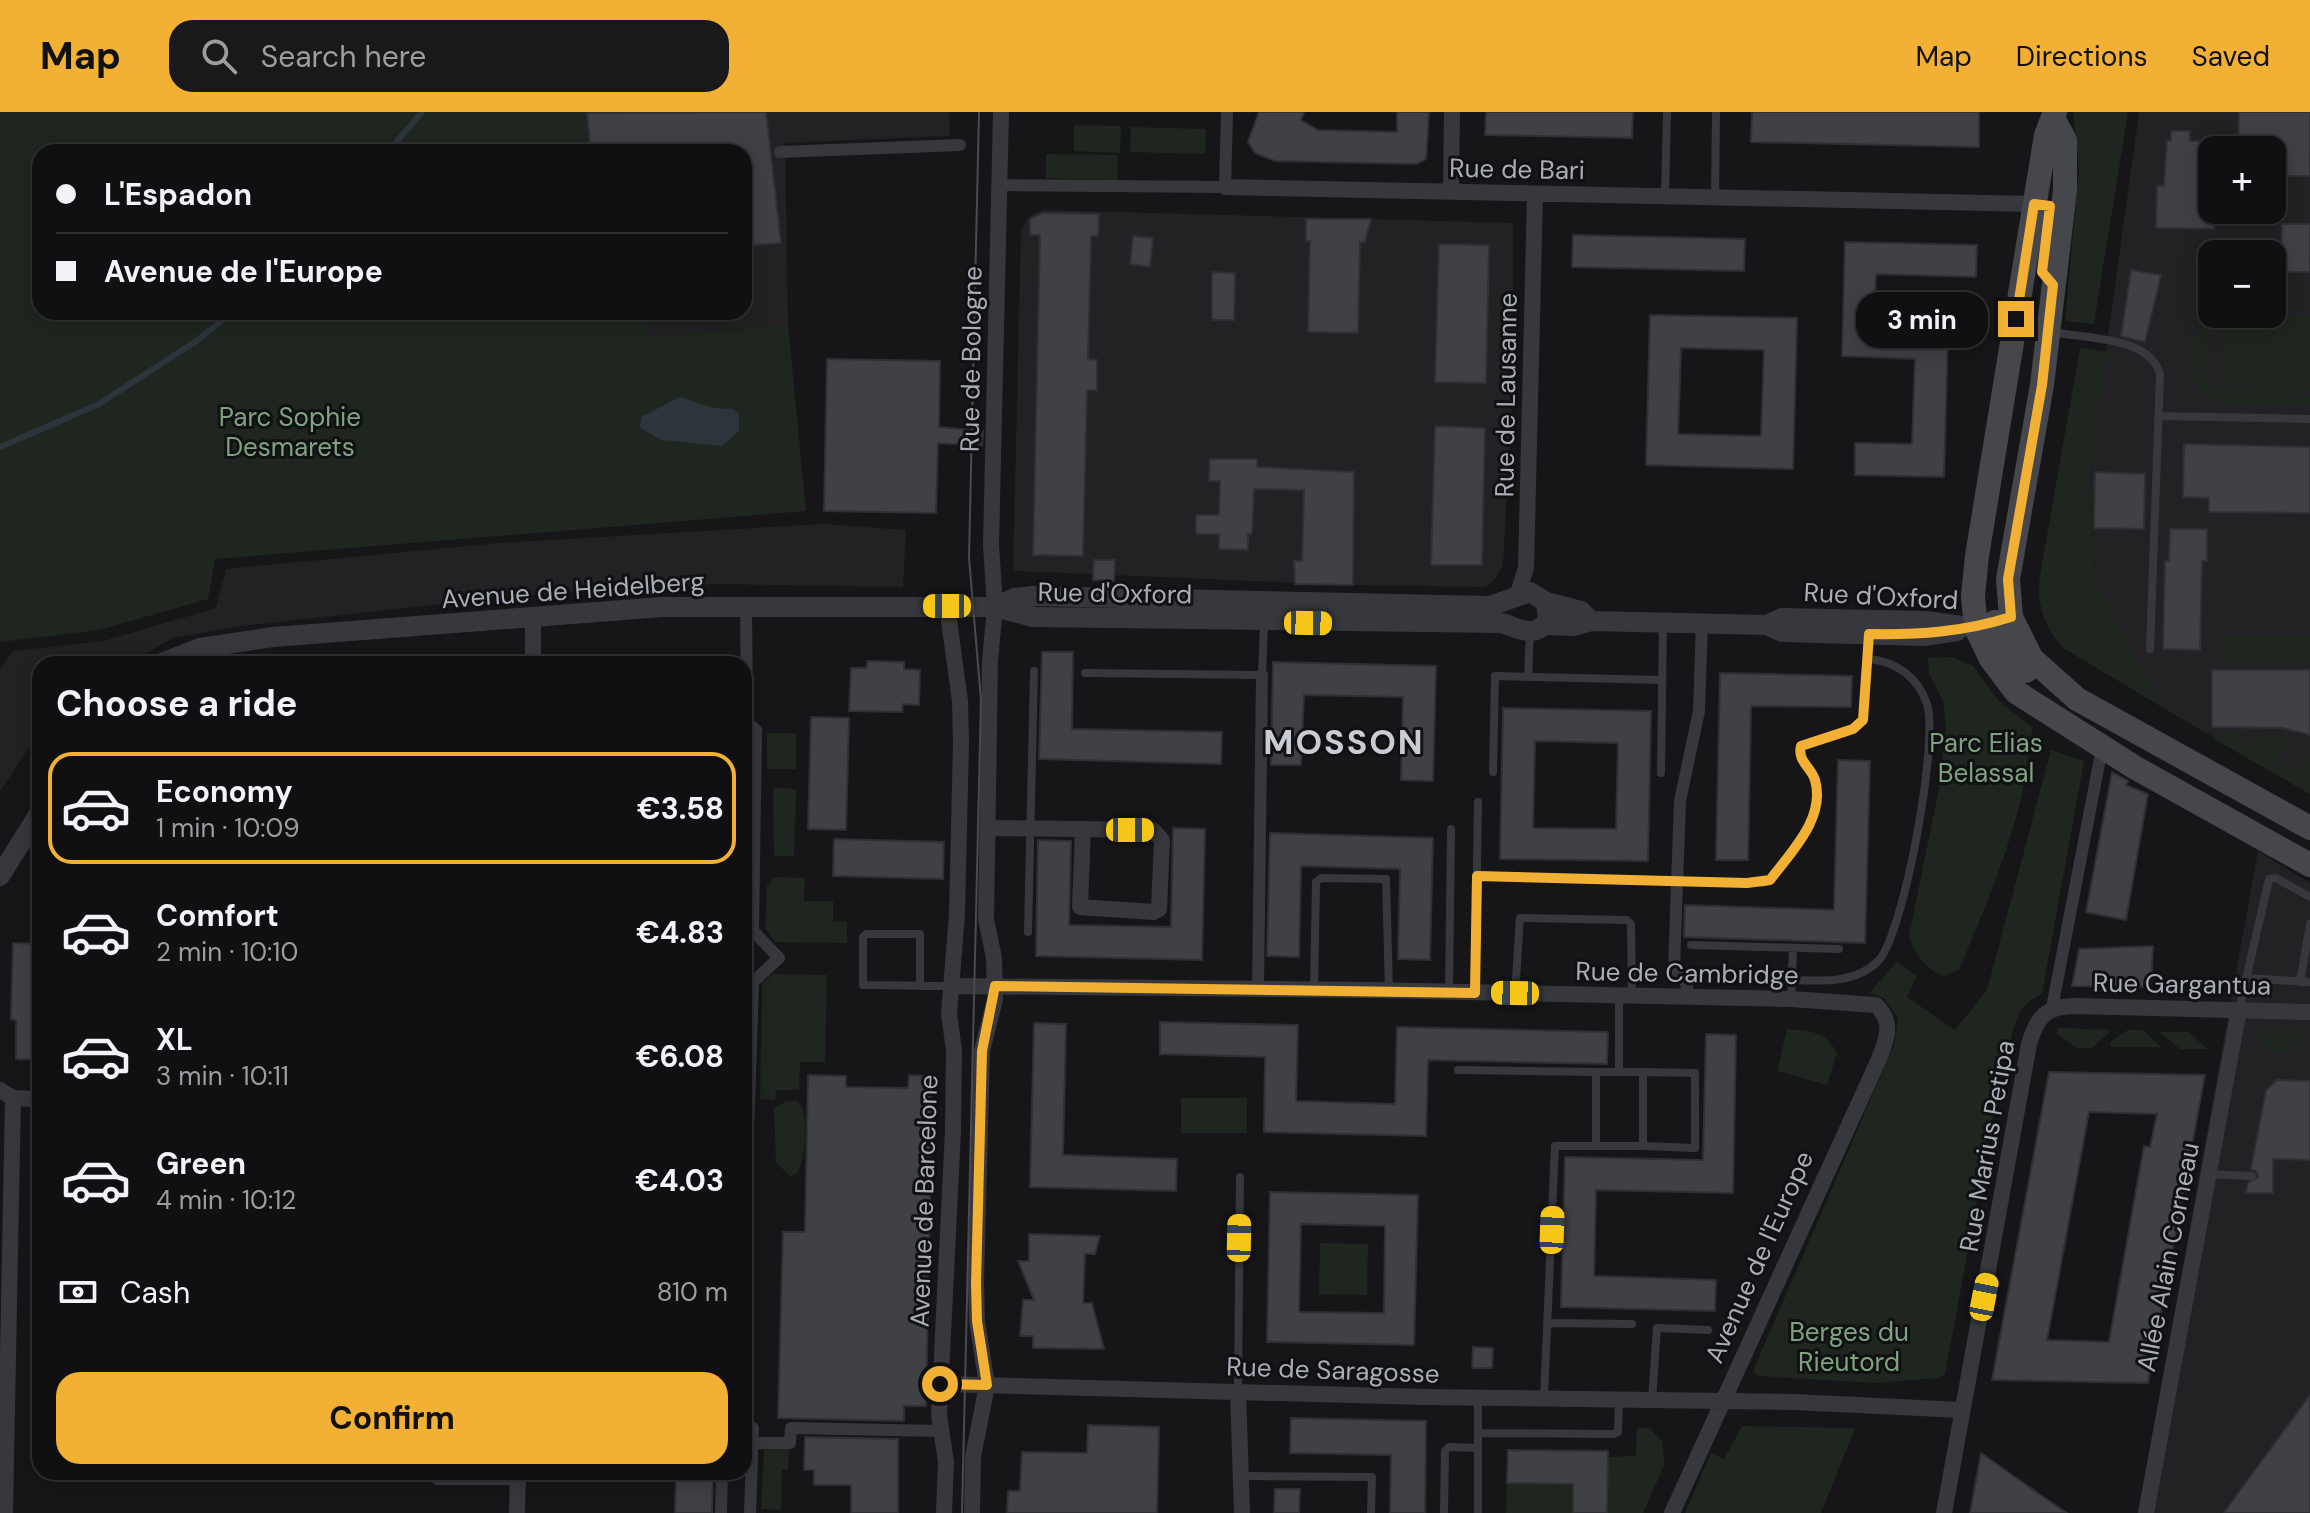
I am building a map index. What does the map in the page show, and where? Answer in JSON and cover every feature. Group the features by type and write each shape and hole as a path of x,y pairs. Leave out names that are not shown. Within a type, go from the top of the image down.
{"main road":[{"path":"2055,116 2046,135 2034,204 1973,596 1994,622 2077,699 2310,828"},
{"path":"2055,116 2065,140 2065,190 2042,385 2008,579 1994,622 1991,659 2016,692 2102,748 2310,865"},
{"path":"2034,204 2050,206 2042,272 2053,285"}],"street":[{"name":"Rue de Bologne","path":"995,607 991,545 1001,112"},
{"path":"1225,187 1227,112"},
{"path":"1451,192 1452,112"},
{"path":"780,152 960,145"},
{"name":"Rue de Bari","path":"999,185 2034,204"},
{"name":"Rue de Lausanne","path":"1514,599 1526,568 1535,194"},
{"name":"Rue d'Oxford","path":"995,607 1014,598 1033,596 1490,606 1536,593 1546,602 1581,611 1591,621"},
{"path":"1514,599 1509,614 1530,628 1549,614 1546,602"},
{"path":"746,605 746,656"},
{"name":"Avenue de Barcelone","path":"944,1513 946,1462 941,1431 940,1384 953,1131 951,986 957,914 961,742 960,701 947,606"},
{"name":"Avenue de Heidelberg","path":"180,656 225,643 662,607 995,607"},
{"name":"Rue d'Oxford","path":"995,607 1033,617 1530,628 1573,626 1591,621 1663,622 1767,625 1782,632 1924,636 1994,622"},
{"name":"Avenue de Barcelone","path":"972,1513 973,1457 987,1385 977,1321 976,1283 982,1051 995,986 986,919 995,607"},
{"name":"Rue d'Oxford","path":"1767,625 1782,618 1994,622"},
{"path":"533,619 533,656"},
{"path":"1686,998 1687,984 1674,968 1680,801 1699,711 1702,623"},
{"path":"1258,989 1262,675"},
{"path":"752,726 756,730 752,848"},
{"name":"Rue Marius Petipa","path":"1944,1513 2029,1044 2038,1020 2052,1008 2102,748"},
{"path":"0,876 32,825"},
{"path":"988,828 1030,828 1153,830 1159,833 1162,840 1159,909 1153,912 1080,907 1083,829"},
{"path":"752,938 779,958 752,975"},
{"path":"951,986 995,986"},
{"name":"Rue de Cambridge","path":"995,986 1791,999 1876,1005 1888,1022"},
{"name":"Rue Gargantua","path":"2052,1008 2310,1012"},
{"name":"Allée Alain Corneau","path":"2146,1513 2239,1010"},
{"name":"Avenue de l'Europe","path":"1672,1513 1879,1059 1887,1037 1888,1022"},
{"path":"5,1513 6,1094 32,1098"},
{"name":"Rue de Saragosse","path":"940,1384 1794,1402 1962,1410"},
{"path":"1238,1391 1242,1513"},
{"path":"752,1428 752,1443 790,1443 791,1428 941,1431"},
{"path":"517,1513 518,1480"},
{"path":"721,1513 722,1480"},
{"path":"750,1513 751,1480"}],"lane":[{"path":"1665,197 1667,112"},
{"path":"1715,198 1716,112"},
{"path":"2048,331 2140,348 2151,355 2160,375 2150,649"},
{"path":"2158,416 2310,419"},
{"path":"1085,673 1262,675 1264,622"},
{"path":"1661,773 1663,622"},
{"path":"1528,677 1530,628"},
{"path":"1477,876 1730,883 1764,883 1770,880 1810,826 1815,782 1800,757 1801,746 1859,725 1866,712 1869,634"},
{"path":"225,643 225,656"},
{"path":"1792,980 1840,979 1862,972 1878,962 1888,947 1901,907 1931,752 1931,719 1924,695 1910,676 1894,664 1868,659"},
{"path":"1028,932 1034,671"},
{"path":"1493,772 1495,676 1662,680"},
{"path":"1475,993 1478,802"},
{"path":"1449,992 1451,829"},
{"path":"1313,990 1316,882 1321,878 1386,879 1389,991"},
{"path":"2239,1010 2269,879 2276,878 2310,897"},
{"path":"1515,993 1518,920 1627,920 1631,924 1619,1072"},
{"path":"2300,982 2310,924"},
{"path":"920,986 920,934 866,934 863,937 863,985 920,986 951,986"},
{"path":"1691,945 1839,949"},
{"path":"1791,999 1793,948"},
{"path":"2246,978 2310,982"},
{"path":"1458,1070 1695,1073 1695,1148 1555,1146 1544,1399"},
{"path":"1596,1072 1596,1146"},
{"path":"1643,1072 1643,1146"},
{"path":"2208,1174 2252,1176"},
{"path":"1238,1391 1240,1177"},
{"path":"1549,1323 1632,1324"},
{"path":"1652,1401 1657,1328 1708,1330"},
{"path":"1478,1397 1478,1513"},
{"path":"1478,1433 1614,1434 1618,1432 1619,1400"},
{"path":"1444,1513 1445,1451 1449,1447 1478,1448"},
{"path":"1243,1476 1372,1477 1371,1513"},
{"path":"437,1481 453,1480"}],"shaded area":[{"path":"587,112 949,112 950,136 785,143 788,324 650,337 648,320 752,320 752,144 590,144"},
{"path":"2139,112 2310,112 2310,794 2162,707 2094,577 2090,467"},
{"path":"1044,210 1513,223 1513,378 1503,565 1496,578 1485,587 1353,585 1013,571 1021,229 1031,215"},
{"path":"680,397 713,408 733,409 739,414 739,431 722,446 662,440 640,428 641,417"},
{"path":"823,524 906,530 903,587 716,584 505,597 240,626 173,638 141,656 32,656 32,743 0,792 0,669 13,651 103,641 216,608 226,569 501,543"},
{"path":"2258,851 2310,883 2310,1513 2138,1513"}],"green space":[{"name":"Parc Sophie Desmarets","path":"0,112 587,112 590,144 32,144 32,320 648,320 650,337 788,324 806,511 215,559 208,599 99,630 0,642"},
{"path":"2073,112 2128,112 2094,324 2065,321 2079,169"},
{"path":"1074,125 1121,126 1120,153 1074,151"},
{"path":"1131,127 1206,129 1205,154 1130,152"},
{"path":"1046,154 1118,155 1117,180 1046,178"},
{"path":"2286,315 2310,315 2310,326 2286,326"},
{"path":"2217,328 2207,340 2202,359 2207,378 2219,391 2310,395 2310,405 2223,404 2205,398 2194,377 2192,364 2194,340 2199,329"},
{"path":"2221,328 2310,329 2310,391 2220,389"},
{"path":"2080,348 2108,352 2090,467 2094,577 2162,707 2063,648 2046,623 2041,605 2040,575"},
{"path":"2222,636 2310,637 2310,663 2221,662"},
{"name":"Parc Elias Belassal","path":"1952,657 1973,666 1999,701 2032,727 2023,791 2006,852 1959,970 1945,976 1933,971 1922,960 1909,936 1939,788 1946,728 1943,701 1929,674 1928,658"},
{"path":"2218,732 2239,733 2236,742 2247,748 2261,733 2290,737 2275,762 2290,772 2310,756 2310,794 2214,739"},
{"path":"767,733 796,733 796,769 767,769"},
{"path":"2051,750 2084,761 2042,994 2027,1004 2018,1016 2000,1073 1945,1374 1938,1378 1878,1383 1758,1376 1753,1371 1894,1045 1898,1018 1884,998 1869,993 1897,962 1917,976 1907,997 1955,1030 1987,990"},
{"path":"773,788 796,789 794,856 774,856"},
{"path":"775,877 805,878 804,901 833,901 833,922 847,922 847,943 775,942 765,928 767,885"},
{"path":"772,974 827,975 825,1062 800,1062 799,1090 776,1090 775,1100 760,1099 762,984"},
{"path":"2057,1028 2112,1030 2092,1048 2077,1048 2057,1034"},
{"path":"1787,1029 1822,1036 1833,1046 1837,1053 1827,1085 1777,1071"},
{"path":"2128,1030 2143,1030 2161,1047 2111,1047 2110,1042"},
{"path":"2159,1032 2189,1032 2207,1049 2180,1049"},
{"path":"2252,1032 2307,1034 2285,1052 2273,1052"},
{"path":"1181,1098 1247,1098 1247,1133 1181,1133"},
{"path":"787,1101 798,1101 805,1126 801,1166 798,1173 790,1176 776,1163 774,1108"},
{"path":"1320,1243 1368,1244 1367,1295 1319,1294"},
{"name":"Berges du Rieutord","path":"1742,1426 1855,1428 1821,1513 1685,1513 1711,1453 1724,1459"},
{"path":"1637,1428 1649,1428 1663,1442 1664,1466 1643,1513 1607,1513 1608,1457 1636,1456"},
{"path":"764,1448 789,1449 788,1469 782,1470 781,1510 761,1509"},
{"path":"1507,1483 1573,1485 1573,1513 1506,1513"}],"building":[{"path":"766,112 781,243 752,245 752,144 590,144 587,113"},
{"path":"1259,112 1304,112 1301,120 1318,130 1397,132 1397,112 1429,112 1426,159 1416,164 1275,161 1255,153 1248,142"},
{"path":"1486,112 1633,112 1632,138 1485,135"},
{"path":"1752,112 1979,112 1979,147 1751,142"},
{"path":"2239,112 2310,112 2310,176 2286,176 2286,136 2238,136"},
{"path":"2171,131 2190,131 2190,141 2198,141 2198,224 2214,224 2214,229 2156,228 2157,186 2164,186 2167,141 2171,141"},
{"path":"1042,213 1099,214 1098,236 1091,236 1088,359 1097,360 1097,390 1087,390 1083,556 1033,555 1040,235 1030,235 1030,219"},
{"path":"1306,219 1371,219 1365,242 1360,242 1358,333 1308,332 1310,241 1306,241"},
{"path":"2282,224 2310,224 2310,272 2286,272 2286,240 2282,240"},
{"path":"1573,235 1745,239 1744,271 1572,267"},
{"path":"1133,236 1153,238 1150,267 1130,264"},
{"path":"1845,242 1977,245 1976,277 1876,274 1874,326 1948,328 1944,477 1855,475 1855,443 1912,444 1915,359 1842,356"},
{"path":"1439,244 1489,245 1486,383 1435,382"},
{"path":"2131,270 2161,275 2145,342 2121,336"},
{"path":"1212,272 1235,273 1234,320 1212,320"},
{"path":"1650,315 1797,318 1793,469 1646,465","holes":["1681,348 1764,350 1761,436 1678,434"]},
{"path":"827,359 940,361 939,427 983,431 982,446 938,443 936,513 824,511"},
{"path":"1435,426 1485,428 1482,565 1431,565"},
{"path":"2184,444 2310,447 2310,513 2209,512 2209,498 2183,497"},
{"path":"1210,459 1257,459 1257,467 1354,472 1353,585 1295,584 1294,561 1302,561 1304,490 1254,489 1252,534 1248,534 1248,550 1219,549 1219,534 1196,534 1196,515 1219,515 1220,481 1209,481"},
{"path":"2095,472 2145,474 2144,529 2094,528"},
{"path":"2170,529 2207,529 2207,561 2202,561 2200,650 2163,649 2165,561 2169,561"},
{"path":"1094,560 1115,560 1114,581 1093,580"},
{"path":"1042,652 1073,652 1072,729 1222,732 1221,764 1039,759"},
{"path":"867,661 904,662 904,669 920,670 919,705 903,704 902,712 849,711 851,668 867,668"},
{"path":"1273,662 1436,666 1433,781 1401,780 1403,697 1304,695 1301,765 1271,765"},
{"path":"2212,670 2310,670 2310,735 2283,728 2212,727"},
{"path":"1720,673 1852,676 1851,707 1751,706 1748,860 1716,860"},
{"path":"1503,708 1651,711 1648,861 1500,859","holes":["1535,741 1618,743 1616,829 1533,828"]},
{"path":"811,717 849,718 846,830 808,829"},
{"path":"1838,760 1870,761 1865,943 1684,937 1685,905 1834,910"},
{"path":"2112,772 2128,781 2126,785 2148,794 2126,920 2086,912"},
{"path":"1173,828 1205,829 1202,960 1036,956 1038,840 1071,841 1069,925 1171,927"},
{"path":"1270,833 1433,838 1430,960 1398,959 1400,869 1301,866 1299,957 1267,956"},
{"path":"834,839 944,842 943,879 833,876"},
{"path":"13,943 32,944 32,1060 16,1059 16,1020 11,1019"},
{"path":"2153,946 2151,987 2072,986 2079,949"},
{"path":"1160,1022 1298,1025 1296,1101 1395,1104 1397,1027 1608,1032 1607,1064 1428,1060 1426,1136 1264,1132 1265,1057 1160,1054"},
{"path":"1034,1023 1066,1024 1063,1155 1177,1159 1176,1191 1030,1187"},
{"path":"1706,1034 1736,1035 1733,1193 1596,1190 1594,1276 1716,1280 1715,1311 1561,1307 1565,1157 1703,1160"},
{"path":"2049,1072 2205,1075 2148,1383 1992,1380","holes":["2089,1112 2157,1114 2150,1147 2144,1146 2109,1342 2047,1340"]},
{"path":"808,1075 846,1076 846,1087 908,1088 909,1075 927,1076 926,1093 932,1093 926,1406 904,1406 904,1421 778,1418 783,1232 805,1232"},
{"path":"2277,1080 2310,1081 2310,1160 2273,1159 2273,1193 2246,1193 2248,1183 2259,1177 2251,1169 2266,1090"},
{"path":"1270,1192 1418,1195 1414,1345 1267,1342","holes":["1301,1224 1385,1226 1384,1313 1299,1312"]},
{"path":"1029,1234 1100,1236 1095,1254 1085,1254 1083,1303 1092,1303 1104,1349 1033,1348 1033,1336 1020,1336 1023,1300 1034,1300 1018,1261 1029,1261"},
{"path":"1473,1347 1493,1348 1492,1368 1472,1368"},
{"path":"2310,1395 2310,1513 2224,1513 2233,1500"},
{"path":"1291,1418 1426,1421 1425,1513 1390,1513 1391,1455 1290,1453"},
{"path":"1088,1425 1159,1427 1157,1513 1007,1513 1008,1491 1020,1491 1022,1452 1087,1453"},
{"path":"805,1437 898,1439 898,1513 851,1513 851,1485 814,1485 814,1470 804,1470"},
{"path":"1508,1450 1608,1451 1607,1513 1573,1513 1573,1484 1507,1483"},
{"path":"1981,1453 2039,1494 2067,1513 1970,1513"},
{"path":"676,1480 713,1480 712,1513 675,1513"},
{"path":"1275,1489 1300,1489 1299,1513 1274,1513"}],"waterway":[{"path":"395,144 422,112"},
{"path":"0,447 99,404 198,340 222,320"}],"tram line":[{"path":"962,1513 981,700 969,558 979,112"}],"district":[{"name":"MOSSON","path":"1344,742"}],"route":[{"path":"940,1384 987,1385 977,1321 976,1283 982,1051 995,999 995,986 1475,993 1477,876 1747,883 1770,880 1812,821 1815,782 1800,757 1801,746 1853,729 1863,720 1866,712 1869,634 1924,636 1976,628 2011,617 2008,579 2042,385 2053,285 2042,272 2050,206 2034,204 2016,319"}]}
